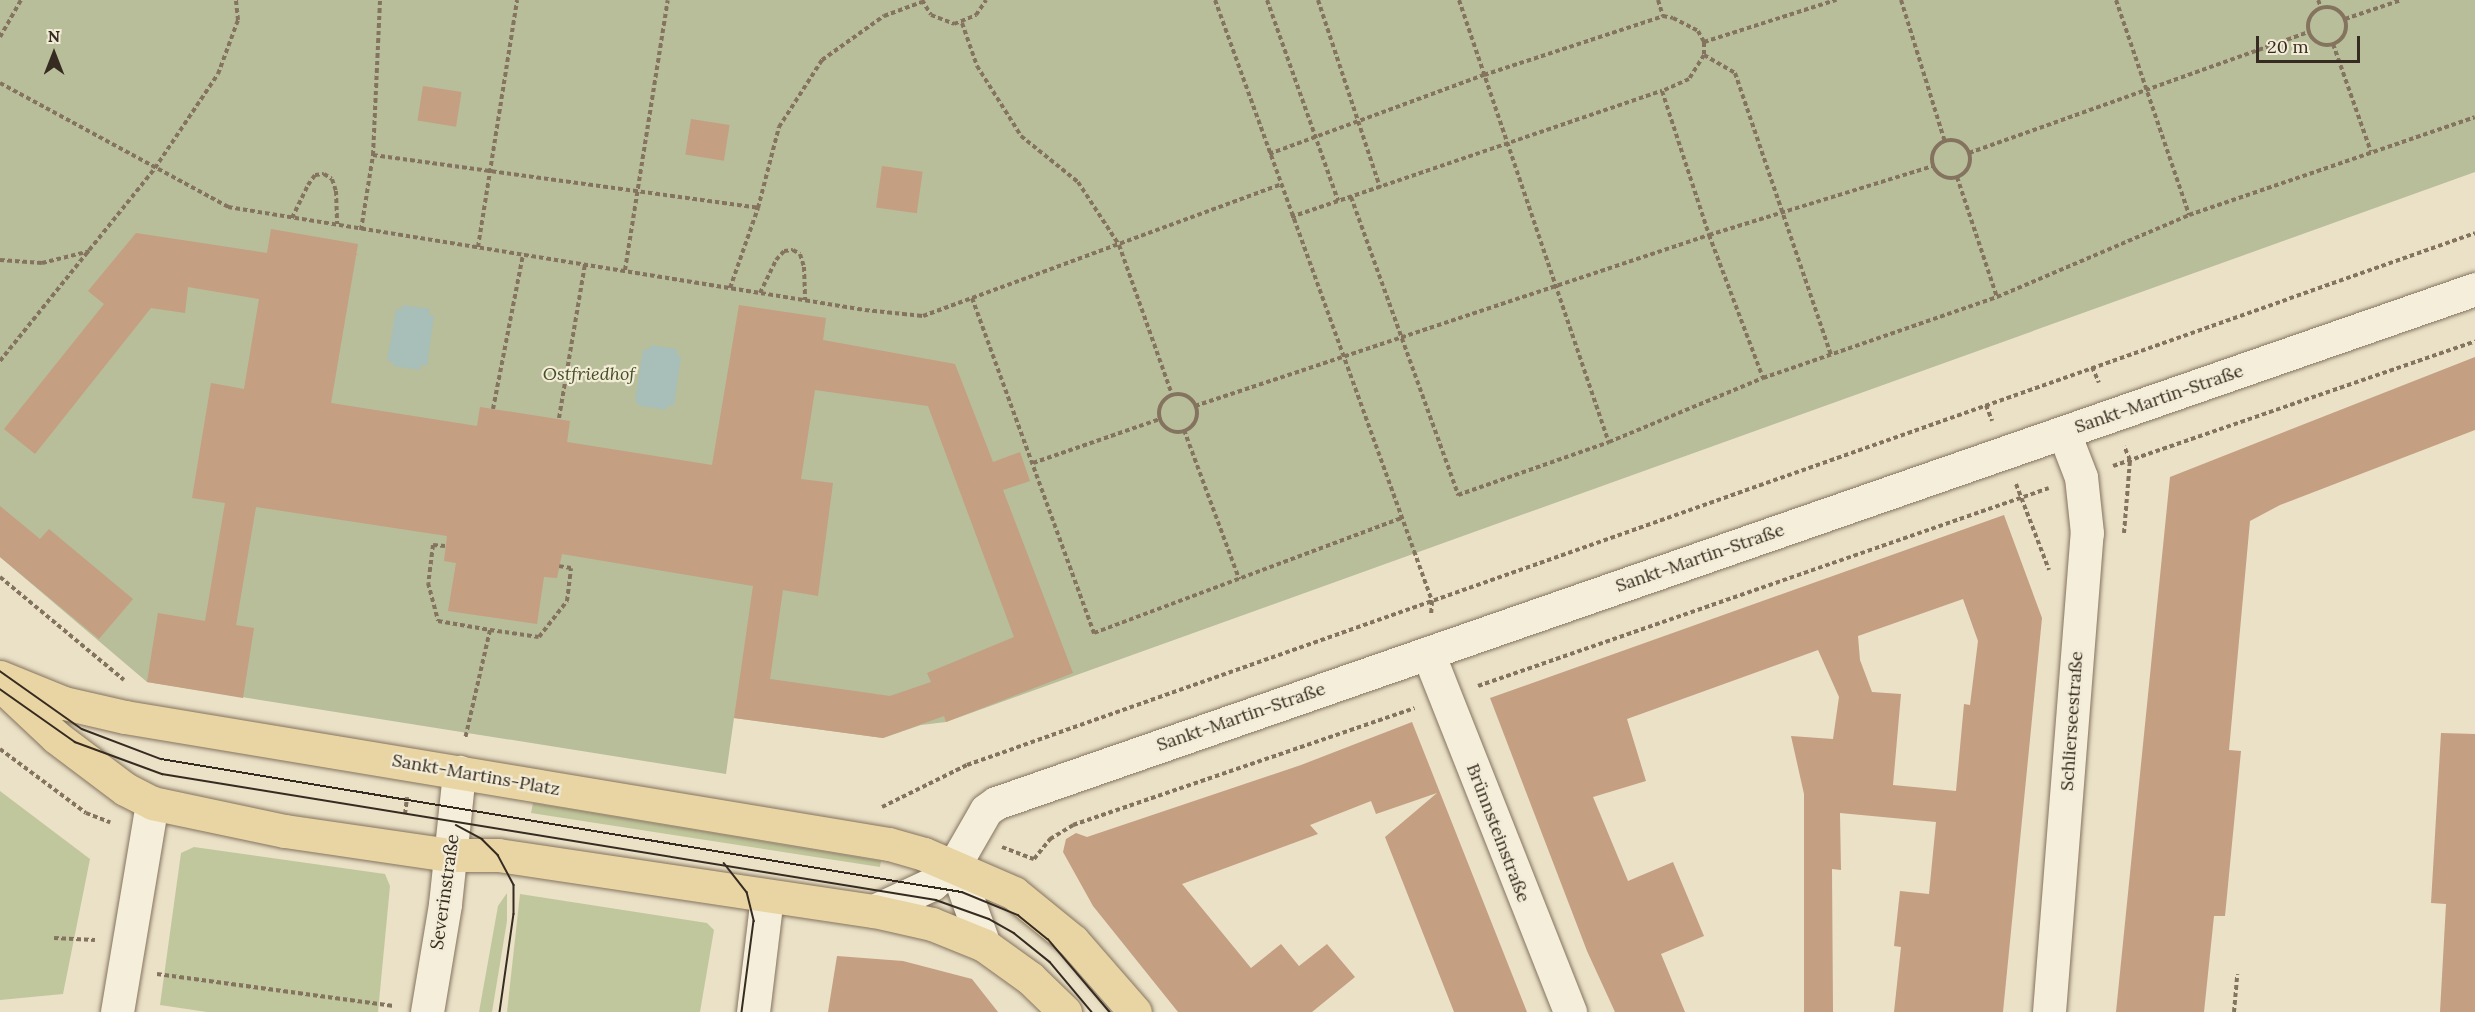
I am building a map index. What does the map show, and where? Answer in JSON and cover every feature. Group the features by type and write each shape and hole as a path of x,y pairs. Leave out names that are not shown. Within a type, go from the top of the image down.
{"main road":[{"name":"Sankt-Martins-Platz","path":"0,677 64,703 124,717 411,763 461,761 889,844 955,864 1014,893 1042,914 1098,966 1135,1012"},
{"path":"0,683 56,737 125,789 152,803 285,831 450,855 498,855 874,911 932,924 984,945 1030,978 1065,1012"}],"street":[{"name":"Sankt-Martin-Straße","path":"874,911 932,884 955,864 986,810 996,804 2475,289"},
{"name":"Schlierseestraße","path":"2049,1012 2087,533 2081,477 2064,433"},
{"name":"Brünnsteinstraße","path":"1428,653 1570,1012"},
{"name":"Severinstraße","path":"427,1011 461,761"},
{"path":"117,1012 152,803"},
{"path":"955,864 984,945"},
{"path":"753,1012 767,896"}],"path":[{"path":"0,38 21,0"},
{"path":"0,361 91,251 155,168 218,74 238,20 236,0"},
{"path":"361,230 373,155 380,0"},
{"path":"478,247 517,0"},
{"path":"625,270 635,193 668,0"},
{"path":"730,288 758,208 779,127 822,60 884,16 922,1 938,20 962,23 976,15 986,0"},
{"path":"1215,0 1431,601"},
{"path":"1267,0 1338,201"},
{"path":"1318,0 1380,188"},
{"path":"1459,0 1484,75 1510,142 1609,442"},
{"path":"1658,0 1663,16"},
{"path":"1704,42 1836,0"},
{"path":"1901,0 1945,142"},
{"path":"2116,0 2189,215"},
{"path":"2318,0 2320,7"},
{"path":"2345,19 2401,0"},
{"path":"2320,7 2332,7 2345,19 2345,31 2333,45 2321,45 2308,33 2311,15 2320,7"},
{"path":"1269,154 1484,75 1663,16 1698,31 1704,42 1704,55 1689,79 1662,91 1292,217"},
{"path":"962,23 977,66 1021,136 1078,182 1119,245 1172,395"},
{"path":"1969,153 2308,33"},
{"path":"2333,45 2371,153"},
{"path":"1704,55 1735,73 1831,355"},
{"path":"0,83 228,207 805,301 923,316 1280,185"},
{"path":"1662,91 1709,235 1763,378"},
{"path":"1351,197 1458,495 1609,442 1763,378 1997,297 2189,215 2475,117"},
{"path":"1957,141 1969,153 1969,165 1957,177 1946,178 1933,166 1933,154 1945,142 1957,141"},
{"path":"373,155 635,193 758,208"},
{"path":"1195,406 1709,235 1933,166"},
{"path":"292,218 308,184 315,175 324,174 332,179 336,191 337,225"},
{"path":"1957,177 1997,297"},
{"path":"879,809 967,765 2475,233"},
{"path":"760,293 776,260 784,251 793,250 800,254 804,267 805,301"},
{"path":"0,260 42,263 91,251"},
{"path":"493,409 523,254"},
{"path":"559,418 585,264"},
{"path":"972,298 1094,633 1401,518"},
{"path":"1034,859 1050,839 1072,825 2475,341"},
{"path":"1160,419 1162,402 1172,395 1183,394 1195,406"},
{"path":"1986,405 2050,573"},
{"path":"1160,419 1172,431 1184,430 1193,423 1195,406"},
{"path":"1033,463 1160,419"},
{"path":"1184,430 1239,579"},
{"path":"445,546 433,545 428,583 438,621 539,637 567,601 571,568 559,566"},
{"path":"0,577 129,684"},
{"path":"461,761 490,630"},
{"path":"0,749 86,813"},
{"path":"400,847 411,763"},
{"path":"54,938 126,958 427,1011"},
{"path":"2234,1012 2237,974"}],"green space":[{"name":"Ostfriedhof","path":"0,0 2475,0 2475,172 946,722 921,725 883,738 734,718 726,774 147,682 0,557"},
{"path":"0,791 90,859 63,994 0,1000"},
{"path":"533,803 881,861 880,867 531,813"},
{"path":"194,847 385,874 390,886 378,1012 207,1012 160,1005 181,853"},
{"path":"507,893 507,921 492,1012 479,1012 498,906"},
{"path":"520,894 707,923 714,930 700,1012 507,1012"}],"water":[{"path":"402,305 430,309 429,315 434,316 427,366 421,365 420,370 393,366 393,362 387,361 396,309 401,310"},
{"path":"650,345 677,349 677,355 681,356 674,406 668,405 667,410 640,406 635,401 643,349 649,350"}],"building":[{"path":"423,86 462,92 456,127 418,121"},
{"path":"691,119 730,125 724,161 685,155"},
{"path":"882,166 923,172 917,213 876,208"},
{"path":"271,229 358,244 331,403 477,426 480,407 570,421 567,442 712,465 739,305 826,318 823,340 955,364 993,462 1020,452 1030,481 1003,490 1073,673 946,722 944,716 883,738 734,718 753,586 562,554 557,578 544,577 537,624 448,611 456,563 444,561 447,536 256,507 236,625 254,628 243,698 147,682 158,613 205,621 225,503 192,498 211,383 244,389 259,299 188,287 185,313 151,308 35,454 4,429 104,304 88,291 136,233 267,253","holes":["815,390 928,406 1014,637 927,673 931,682 890,696 770,679 783,590 818,596 833,483 801,479"]},
{"path":"2475,357 2475,430 2280,505 2250,521 2229,750 2241,751 2225,916 2214,916 2204,1012 2116,1012 2170,477"},
{"path":"0,506 40,539 49,529 133,599 99,639 0,557"},
{"path":"2004,515 2042,618 2003,1012 1894,1012 1901,947 1894,946 1900,891 1929,894 1936,822 1840,813 1841,870 1832,869 1833,1012 1804,1012 1804,794 1791,736 1833,739 1839,697 1818,650 1627,719 1646,781 1593,797 1628,881 1673,862 1704,936 1661,954 1685,1012 1615,1012 1587,951 1490,698","holes":["1963,599 1978,641 1970,705 1964,704 1956,791 1893,785 1901,694 1872,692 1860,660 1858,636"]},
{"path":"1412,722 1527,1012 1454,1012 1385,837 1437,793 1376,814 1371,801 1310,825 1318,834 1182,884 1251,968 1281,944 1299,966 1327,944 1355,977 1312,1012 1178,1012 1093,906 1063,852 1066,839 1076,833 1087,837 1301,765"},
{"path":"2441,733 2475,734 2475,1012 2440,1012 2446,904 2431,903"},
{"path":"837,956 903,961 972,979 998,1012 828,1012"}],"tram line":[{"path":"0,671 82,729 161,759 962,892 1018,915 1048,939 1110,1012"},
{"path":"0,689 75,742 162,774 936,900 989,919 1014,933 1050,962 1092,1012"},
{"path":"456,825 482,839 498,855 514,885 514,914 500,1012"},
{"path":"724,863 747,892 754,921 742,1012"}]}
